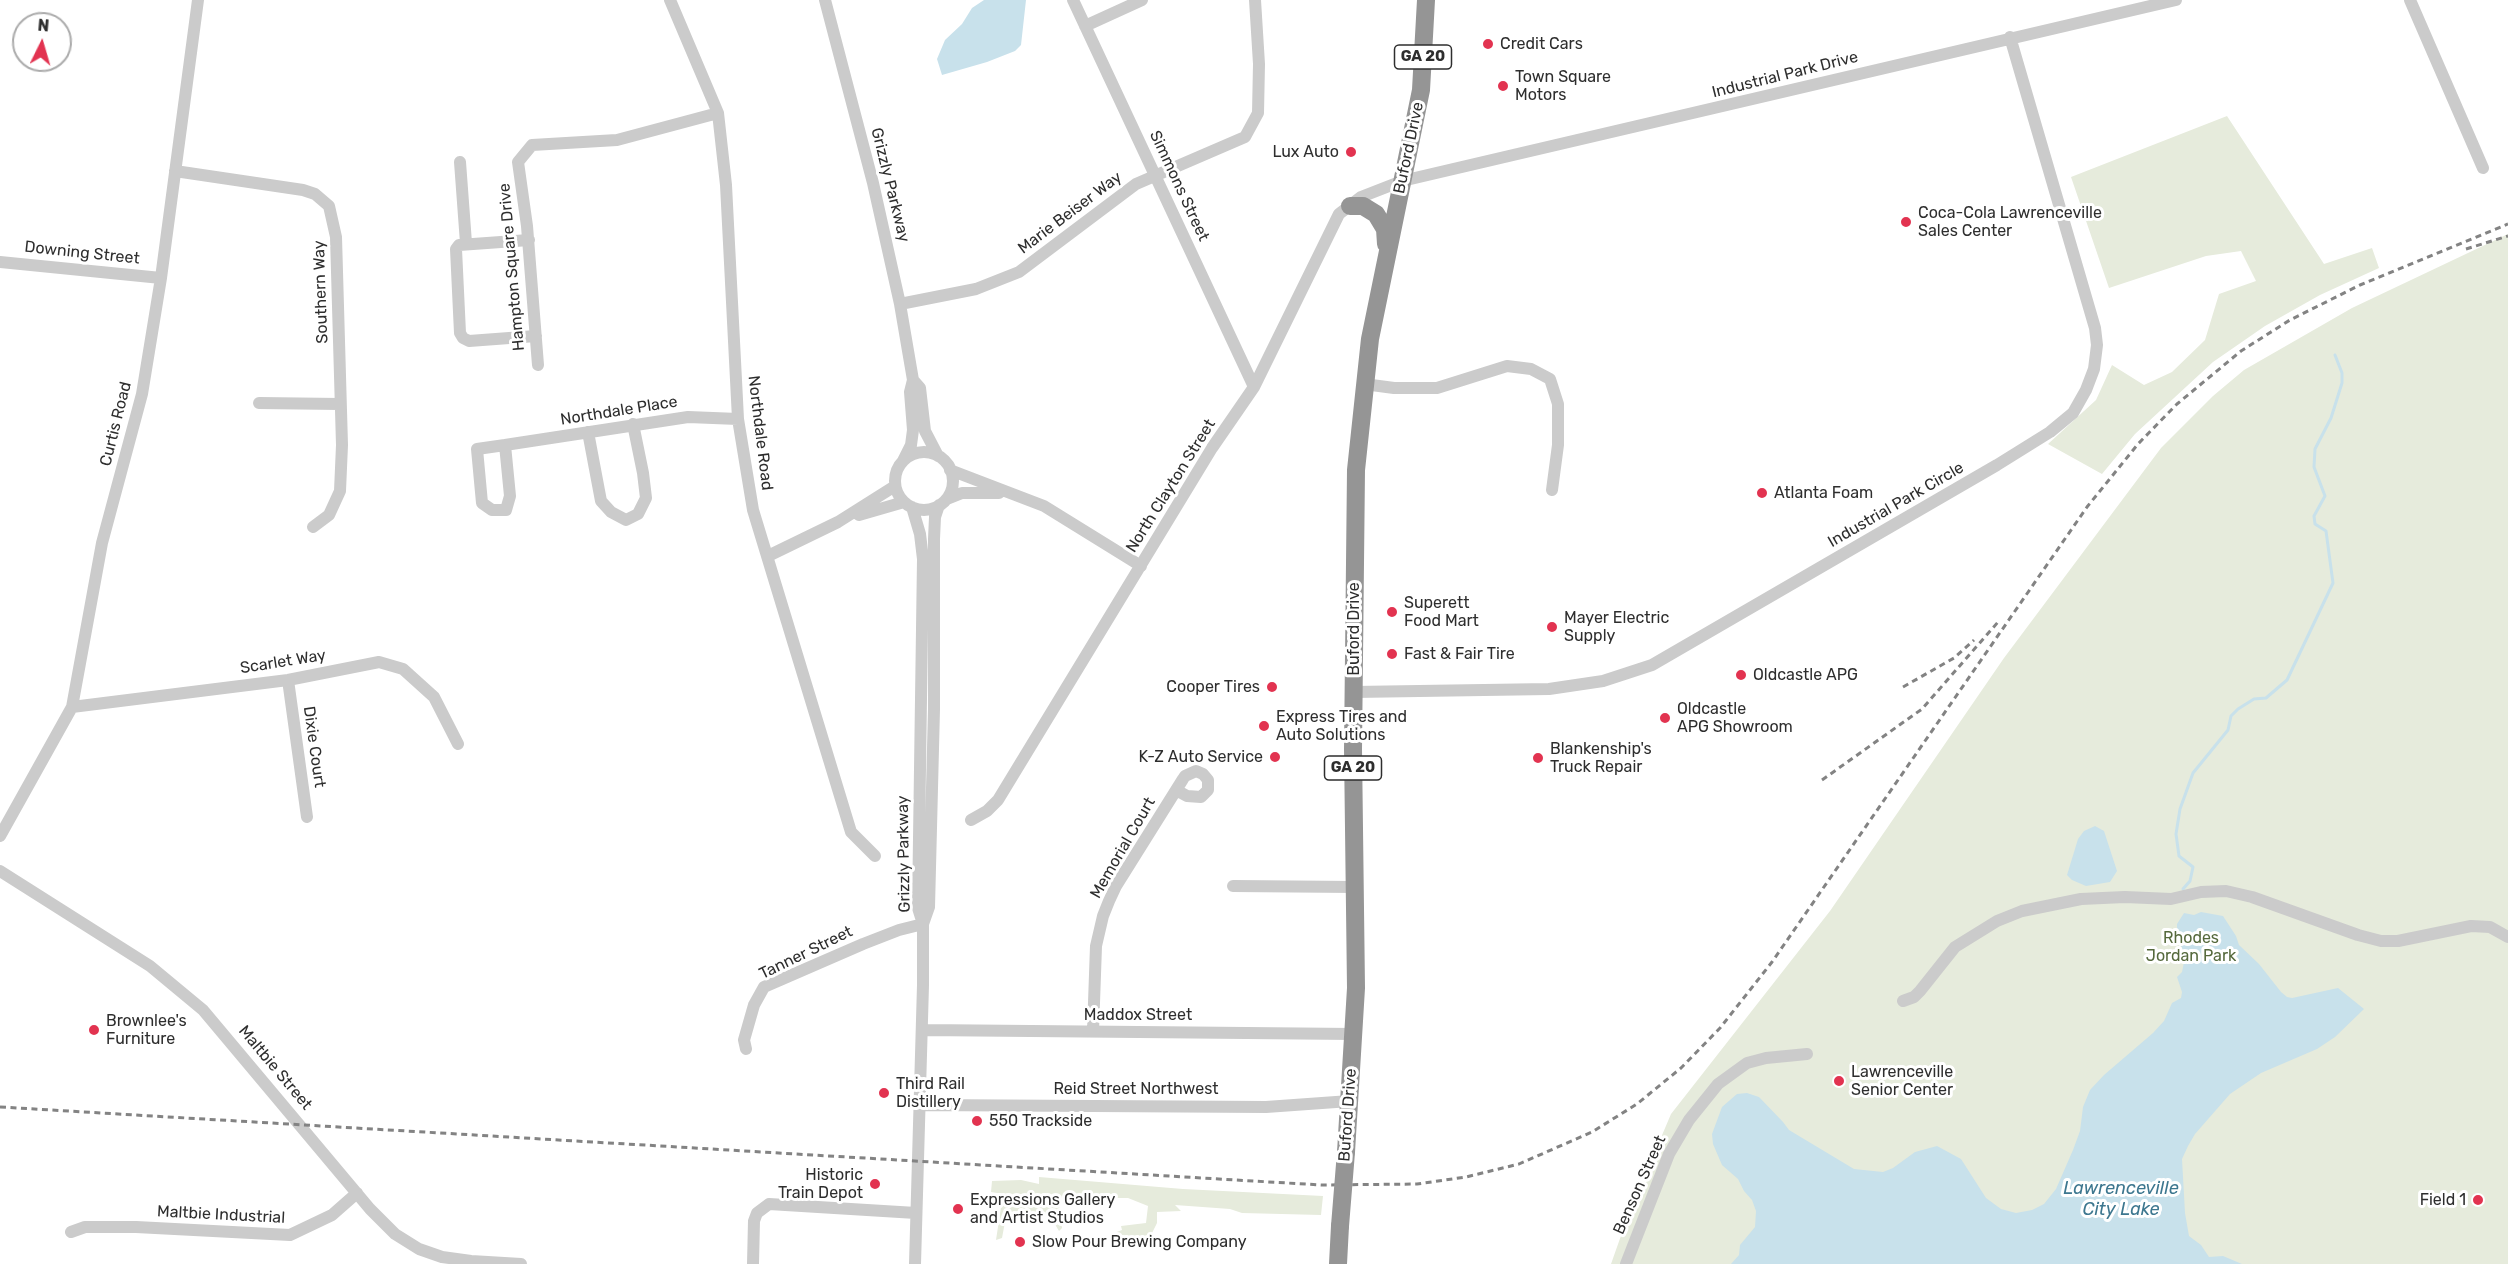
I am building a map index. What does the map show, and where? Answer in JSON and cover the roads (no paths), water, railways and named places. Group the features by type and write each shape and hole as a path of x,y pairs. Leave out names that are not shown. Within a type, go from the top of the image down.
{"highway":[{"name":"Buford Drive","path":"1338,1264 1354,1034 1354,508 1364,384 1421,90 1426,0"},
{"path":"1350,206 1363,206 1378,216 1385,229 1387,259"}],"street":[{"name":"Curtis Road","path":"0,836 72,707 100,554 142,394 198,0"},
{"name":"Northdale Road","path":"670,0 718,113 726,185 738,419 753,510 851,832 875,856"},
{"name":"Grizzly Parkway","path":"825,0 873,183 900,304 913,380 910,392 912,437 911,445 903,461"},
{"name":"Simmons Street","path":"1072,0 1254,387"},
{"path":"1085,26 1142,0"},
{"name":"Marie Beiser Way","path":"900,304 976,289 1019,272 1136,184 1245,137 1258,113 1259,64 1256,0"},
{"name":"Industrial Park Drive","path":"1402,182 1634,129 2010,37 2176,0"},
{"path":"2410,0 2483,168"},
{"name":"Industrial Park Circle","path":"1354,692 1549,689 1594,683 1629,673 1675,653 1826,566 1997,465 2062,423 2076,407 2091,379 2096,358 2095,328 2010,37"},
{"name":"Hampton Square Drive","path":"538,366 529,240 518,162 532,145 617,140 718,113"},
{"path":"460,162 466,243"},
{"name":"Southern Way","path":"175,171 303,190 315,194 329,206 336,237 342,445 340,491 329,515 313,527"},
{"name":"North Clayton Street","path":"971,820 987,811 998,800 1212,448 1254,387 1339,214 1361,197 1402,182"},
{"path":"529,240 459,244 456,249 460,333 469,341 536,336"},
{"name":"Downing Street","path":"0,262 160,278"},
{"path":"1364,384 1394,388 1437,388 1508,366 1531,369 1550,379 1558,404 1558,445 1552,490"},
{"name":"Grizzly Parkway","path":"913,380 920,388 926,431 938,456"},
{"path":"259,403 340,404"},
{"name":"Northdale Place","path":"505,445 510,496 506,510 492,510 482,503 477,449 688,417 738,419"},
{"path":"588,432 601,501 611,512 626,520 638,514 646,498 633,424"},
{"path":"1006,493 962,493 921,510 908,505 895,486 898,468 903,461 920,452 938,456 950,470 1044,506 1141,566"},
{"path":"943,502 952,485 950,470"},
{"path":"768,556 838,522 895,486"},
{"name":"Grizzly Parkway","path":"923,924 929,907 934,709 934,532 935,517 943,502"},
{"name":"Grizzly Parkway","path":"908,505 920,534 923,559 918,908 923,924"},
{"path":"838,522 908,505"},
{"name":"Scarlet Way","path":"72,707 288,680 379,662 403,669 434,697 458,744"},
{"name":"Dixie Court","path":"288,680 307,817"},
{"name":"Memorial Court","path":"1093,1031 1096,946 1103,916 1116,886 1176,790"},
{"name":"Maltbie Street","path":"0,871 150,966 204,1010 385,1225 419,1249 455,1260 521,1264"},
{"path":"1233,886 1355,887"},
{"path":"1903,1001 1914,997 1920,991 1955,947 1997,921 2053,904 2087,898 2171,899 2201,892 2226,891 2253,897 2358,935 2381,941 2398,941 2471,926 2490,927 2508,937"},
{"path":"915,1264 921,1105 923,924"},
{"name":"Tanner Street","path":"746,1049 744,1040 754,1005 764,987 852,948 899,930 923,924"},
{"name":"Maddox Street","path":"922,1030 1354,1034"},
{"name":"Benson Street","path":"1626,1264 1669,1154 1689,1120 1718,1084 1747,1063 1766,1058 1807,1054"},
{"name":"Reid Street Northwest","path":"921,1105 1266,1107 1350,1101"},
{"name":"Maltbie Industrial","path":"71,1232 85,1227 136,1227 290,1235 332,1215 357,1193"},
{"path":"753,1264 754,1221 762,1208 774,1203 916,1213"}],"water":[{"path":"984,0 1026,0 1021,45 1015,51 987,62 942,75 937,59 945,40 962,24 972,8"},
{"path":"2095,826 2104,831 2117,871 2110,882 2086,886 2072,880 2067,875 2078,839 2084,831"},
{"name":"Lawrenceville City Lake","path":"2201,912 2223,916 2239,945 2259,964 2287,997 2292,998 2338,988 2364,1009 2335,1037 2317,1049 2261,1073 2230,1094 2195,1134 2188,1146 2182,1159 2185,1213 2189,1236 2201,1245 2209,1257 2223,1256 2242,1264 1731,1264 1739,1255 1740,1245 1755,1227 1756,1211 1752,1200 1738,1179 1722,1165 1713,1144 1712,1134 1722,1107 1737,1094 1747,1093 1759,1097 1789,1130 1854,1169 1883,1172 1893,1168 1915,1152 1937,1146 1961,1159 1986,1198 2001,1209 2016,1213 2032,1210 2044,1204 2056,1189 2073,1150 2080,1131 2083,1107 2090,1090 2153,1033 2164,1021 2172,1003 2181,998 2182,992 2177,977 2182,972 2185,957 2177,935 2177,924 2184,913 2194,915"}],"waterway":[{"path":"2183,889 2190,881 2193,867 2179,856 2176,834 2180,809 2193,773 2228,730 2231,716 2238,709 2254,699 2266,698 2287,680 2333,583 2326,531 2315,524 2314,516 2325,496 2314,467 2315,449 2331,418 2342,383 2342,373 2335,355"}],"railway":[{"path":"0,1107 1321,1185 1417,1184 1466,1177 1519,1164 1592,1132 1637,1104 1681,1068 1720,1028 1772,962 2087,507 2138,444 2177,404 2241,351 2290,320 2360,285 2508,224"},
{"path":"2466,249 2508,236"},
{"path":"1822,780 1922,709 1998,622"},
{"path":"1903,687 1954,658 1974,640"}],"place":[{"name":"Credit Cars","path":"1488,44"},
{"name":"Town Square Motors","path":"1503,86"},
{"name":"Lux Auto","path":"1351,152"},
{"name":"Coca-Cola Lawrenceville Sales Center","path":"1906,222"},
{"name":"Atlanta Foam","path":"1762,493"},
{"name":"Superett Food Mart","path":"1392,612"},
{"name":"Mayer Electric Supply","path":"1552,627"},
{"name":"Fast & Fair Tire","path":"1392,654"},
{"name":"Oldcastle APG","path":"1741,675"},
{"name":"Cooper Tires","path":"1272,687"},
{"name":"Oldcastle APG Showroom","path":"1665,718"},
{"name":"Express Tires and Auto Solutions","path":"1264,726"},
{"name":"K-Z Auto Service","path":"1275,757"},
{"name":"Blankenship's Truck Repair","path":"1538,758"},
{"name":"Brownlee's Furniture","path":"94,1030"},
{"name":"Lawrenceville Senior Center","path":"1839,1081"},
{"name":"Third Rail Distillery","path":"884,1093"},
{"name":"550 Trackside","path":"977,1121"},
{"name":"Historic Train Depot","path":"875,1184"},
{"name":"Field 1","path":"2478,1200"},
{"name":"Expressions Gallery and Artist Studios","path":"958,1209"},
{"name":"Slow Pour Brewing Company","path":"1020,1242"}],"park label":[{"name":"Rhodes Jordan Park","path":"2191,947"}]}
